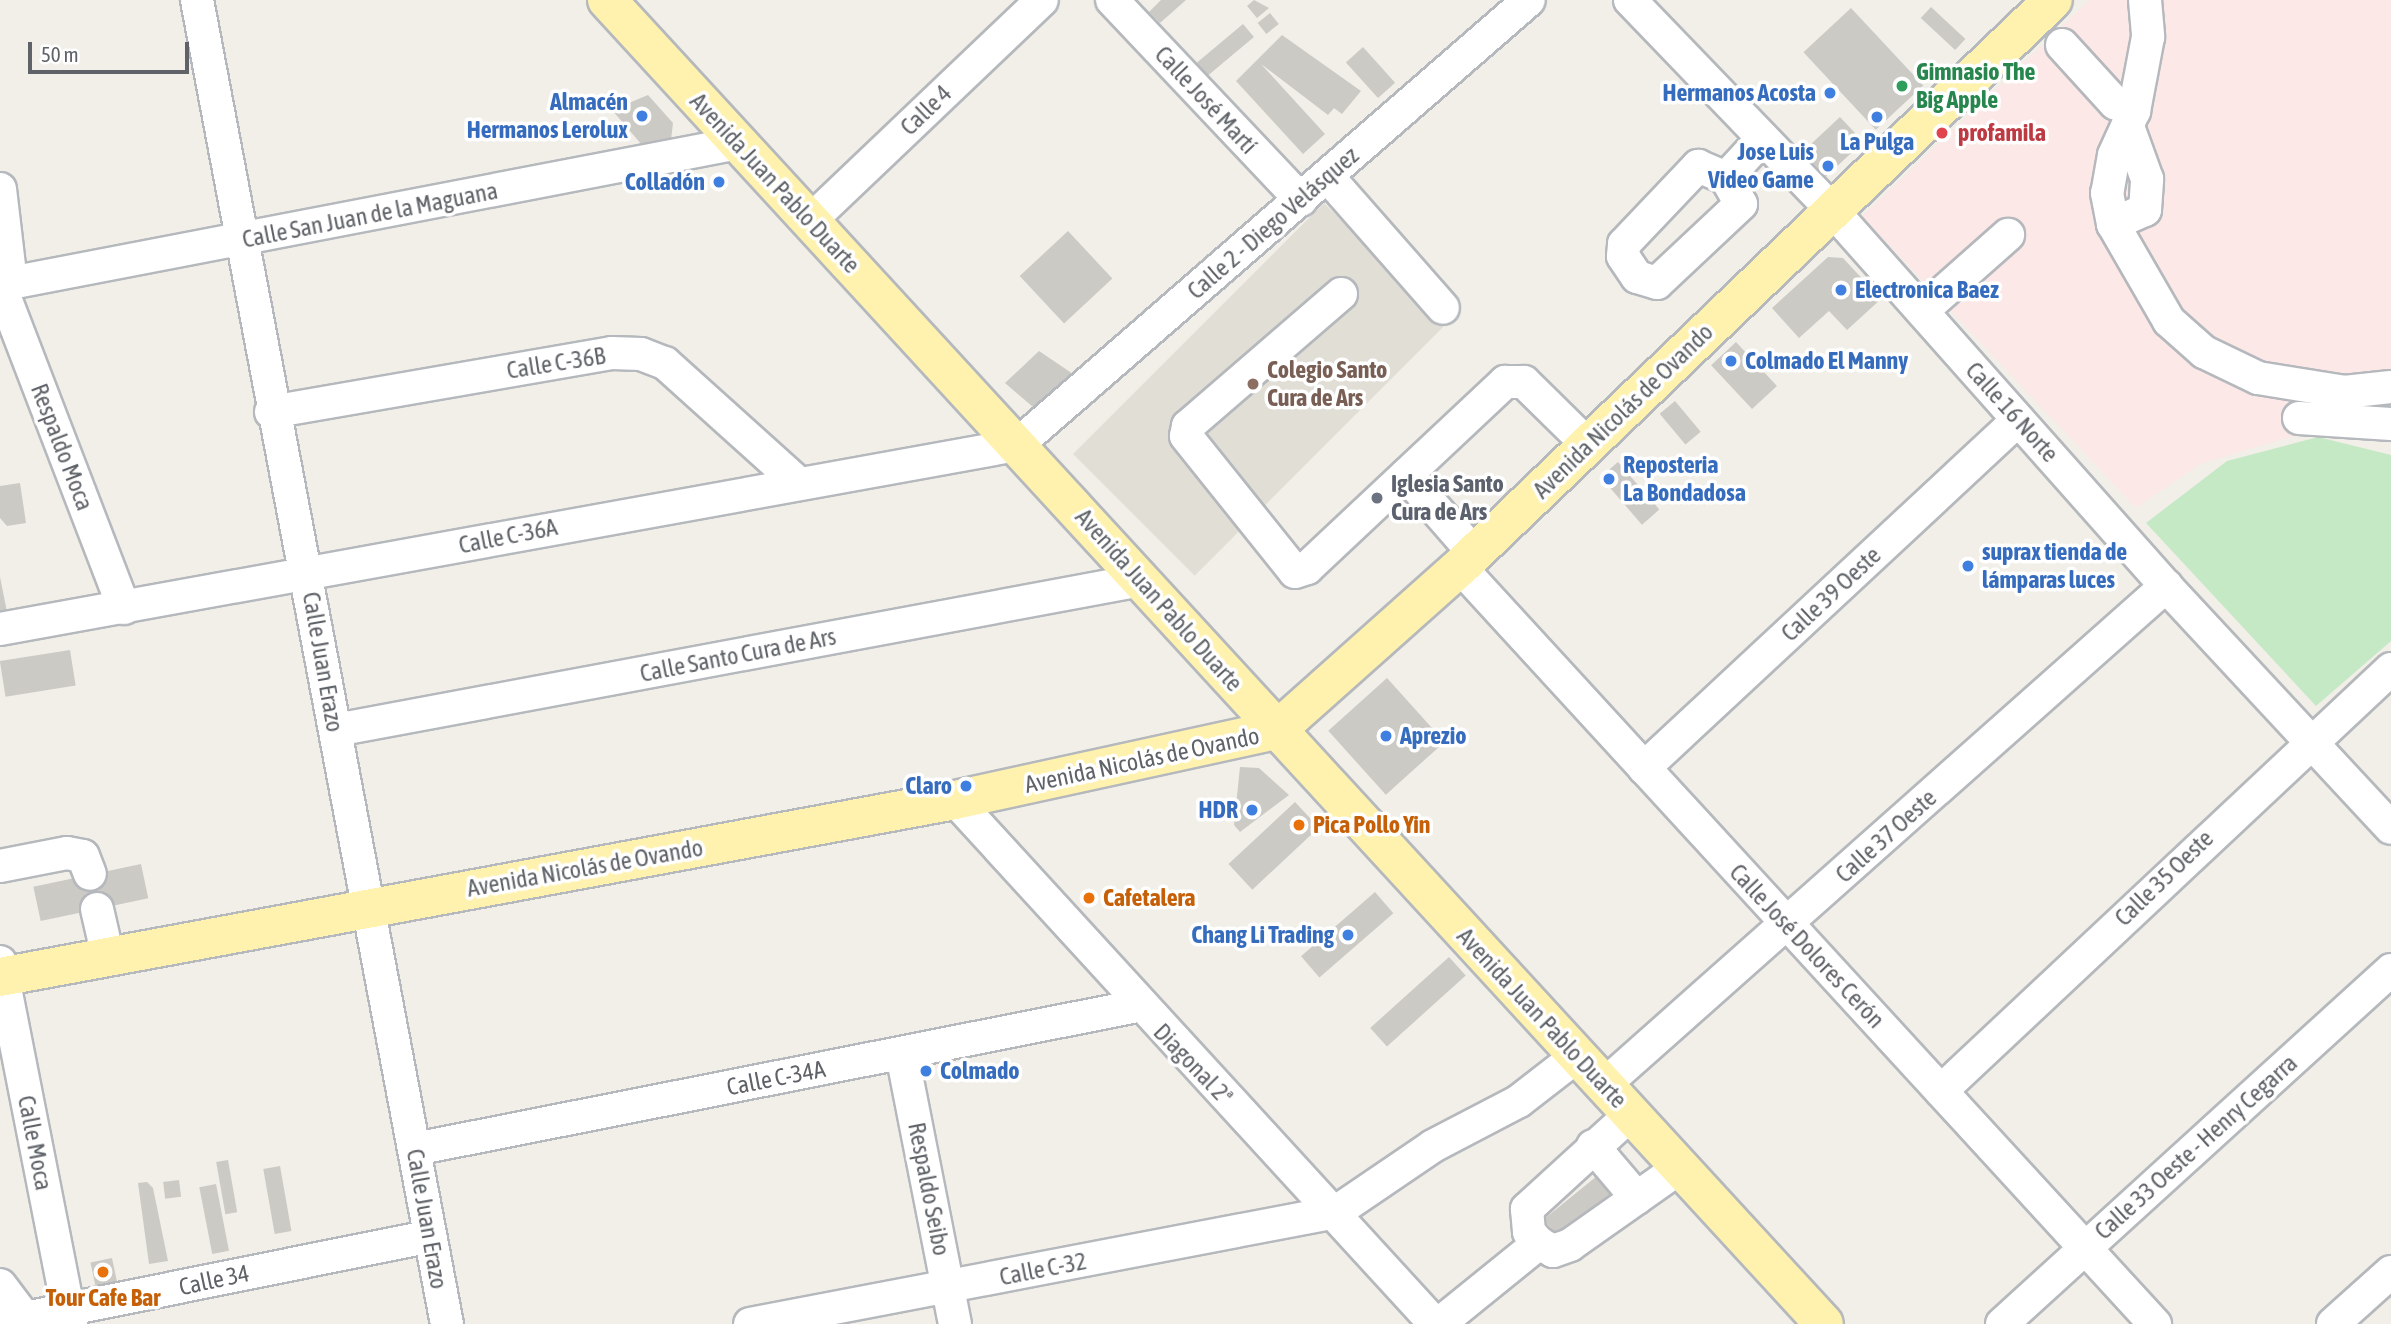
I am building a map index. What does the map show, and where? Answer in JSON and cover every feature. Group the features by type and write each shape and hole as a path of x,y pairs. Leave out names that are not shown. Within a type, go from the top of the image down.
{"main road":[{"name":"Avenida Juan Pablo Duarte","path":"607,0 1824,1324"},
{"name":"Avenida Nicolás de Ovando","path":"1,972 108,957 955,800 1277,730 1467,560 2053,0"}],"street":[{"name":"Calle Juan Erazo","path":"197,0 271,412 308,573 366,909 415,1149 427,1237 447,1324"},
{"name":"Calle 4","path":"810,221 1042,0"},
{"name":"Calle José Martí","path":"1112,0 1301,200"},
{"name":"Calle 2 - Diego Velásquez","path":"1017,445 1529,0"},
{"name":"Calle 16 Norte","path":"1630,0 1832,209 2166,586 2391,828"},
{"path":"2145,0 2148,37 2132,121 2147,179 2145,210 2113,224 2169,321 2226,366 2293,387 2391,387"},
{"path":"2062,45 2132,121"},
{"path":"1726,178 1763,138"},
{"name":"Calle San Juan de la Maguana","path":"4,284 739,143"},
{"path":"1328,177 1443,308"},
{"name":"Respaldo Moca","path":"0,190 4,284 124,608"},
{"path":"1922,311 2008,234"},
{"path":"1341,293 1188,426 1185,436 1295,572 1307,568 1516,377 1588,445"},
{"name":"Calle C-36B","path":"271,412 612,353 641,354 665,363 797,482"},
{"path":"2299,418 2391,424"},
{"name":"Calle 39 Oeste","path":"1644,768 2018,420"},
{"name":"Calle C-36A","path":"0,629 797,482 1017,445"},
{"name":"Calle José Dolores Cerón","path":"1406,475 1467,560 1644,768 2155,1324"},
{"name":"Calle Santo Cura de Ars","path":"336,730 1141,580"},
{"name":"Calle 37 Oeste","path":"1604,1085 2166,586"},
{"name":"Calle 35 Oeste","path":"1941,1091 2310,739 2391,669"},
{"name":"Diagonal 2ª","path":"955,800 1138,1006 1336,1212 1437,1324"},
{"path":"0,866 67,853 83,856 90,874"},
{"path":"97,909 108,957"},
{"name":"Calle 33 Oeste - Henry Cegarra","path":"2002,1324 2391,970"},
{"name":"Calle Moca","path":"1,972 70,1317"},
{"name":"Calle C-34A","path":"415,1149 1138,1006"},
{"name":"Respaldo Seibo","path":"902,1054 955,1324"},
{"path":"1336,1212 1433,1146 1519,1101 1577,1056"},
{"path":"1631,1114 1527,1209 1529,1232 1539,1243 1553,1251 1570,1245 1679,1168"},
{"path":"1593,1146 1637,1198"},
{"name":"Calle C-32","path":"751,1324 1336,1212"},
{"name":"Calle 34","path":"12,1321 70,1317 427,1237"},
{"path":"1437,1324 1539,1243"},
{"path":"2333,1324 2391,1272"},
{"path":"0,1285 12,1321"}],"shaded area":[{"path":"2090,0 2391,0 2391,441 2338,431 2296,435 2200,464 2136,508 1862,216"},
{"name":"Colegio Santo Cura de Ars","path":"1324,203 1446,325 1195,576 1073,454"}],"green space":[{"path":"2318,437 2391,455 2391,641 2316,706 2146,523 2227,461"}],"building":[{"path":"1161,0 1186,0 1160,23 1149,12"},
{"path":"1254,0 1269,8 1257,18 1247,6"},
{"path":"1931,7 1965,39 1955,50 1921,18"},
{"path":"1851,8 1923,86 1876,130 1803,52"},
{"path":"1270,13 1279,24 1266,34 1258,23"},
{"path":"1243,24 1254,37 1203,80 1192,67"},
{"path":"1282,35 1361,91 1342,114 1334,108 1328,115 1261,64 1325,134 1303,154 1236,81"},
{"path":"1363,47 1395,83 1378,98 1346,62"},
{"name":"Almacén Hermanos Lerolux","path":"648,95 673,123 671,140 642,145 612,110"},
{"path":"1840,117 1863,142 1826,177 1803,152"},
{"path":"1068,231 1112,279 1064,324 1020,276"},
{"name":"Electronica Baez","path":"1828,257 1843,258 1881,299 1847,330 1829,311 1799,338 1772,308"},
{"path":"1736,342 1777,386 1752,409 1711,365"},
{"path":"1039,351 1076,376 1033,407 1005,383"},
{"path":"1675,401 1701,432 1685,444 1660,414"},
{"path":"1618,462 1659,510 1642,525 1601,477"},
{"path":"20,483 26,523 7,526 0,518 0,486"},
{"path":"0,577 7,612 0,613"},
{"path":"70,650 76,686 6,697 0,661"},
{"name":"Aprezio","path":"1387,678 1445,742 1386,795 1328,731"},
{"name":"HDR","path":"1240,767 1259,768 1289,795 1240,832 1234,825"},
{"path":"1295,802 1319,828 1252,890 1228,864"},
{"path":"141,864 148,898 41,921 33,887"},
{"name":"Chang Li Trading","path":"1375,892 1393,913 1319,977 1301,956"},
{"path":"1449,957 1466,976 1387,1047 1370,1028"},
{"path":"228,1160 237,1212 225,1214 216,1162"},
{"path":"280,1166 291,1231 275,1234 263,1169"},
{"path":"1602,1172 1619,1193 1561,1240 1544,1219"},
{"path":"179,1180 181,1197 165,1199 163,1182"},
{"path":"147,1182 153,1188 168,1261 149,1264 138,1183"},
{"path":"216,1184 229,1251 212,1254 199,1187"},
{"name":"Tour Cafe Bar","path":"112,1258 117,1282 96,1287 90,1263"}],"place":[{"name":"Gimnasio The Big Apple","path":"1902,86"},
{"name":"Hermanos Acosta","path":"1830,93"},
{"name":"Almacén Hermanos Lerolux","path":"642,116"},
{"name":"La Pulga","path":"1877,117"},
{"name":"profamila","path":"1942,133"},
{"name":"Jose Luis Video Game","path":"1828,166"},
{"name":"Colladón","path":"719,182"},
{"name":"Electronica Baez","path":"1841,290"},
{"name":"Colmado El Manny","path":"1731,361"},
{"name":"Colegio Santo Cura de Ars","path":"1253,384"},
{"name":"Reposteria La Bondadosa","path":"1609,479"},
{"name":"Iglesia Santo Cura de Ars","path":"1377,498"},
{"name":"suprax tienda de lámparas luces","path":"1968,566"},
{"name":"Aprezio","path":"1386,736"},
{"name":"Claro","path":"966,786"},
{"name":"HDR","path":"1252,810"},
{"name":"Pica Pollo Yin","path":"1299,825"},
{"name":"Cafetalera","path":"1089,898"},
{"name":"Chang Li Trading","path":"1348,935"},
{"name":"Colmado","path":"926,1071"},
{"name":"Tour Cafe Bar","path":"103,1272"}]}
